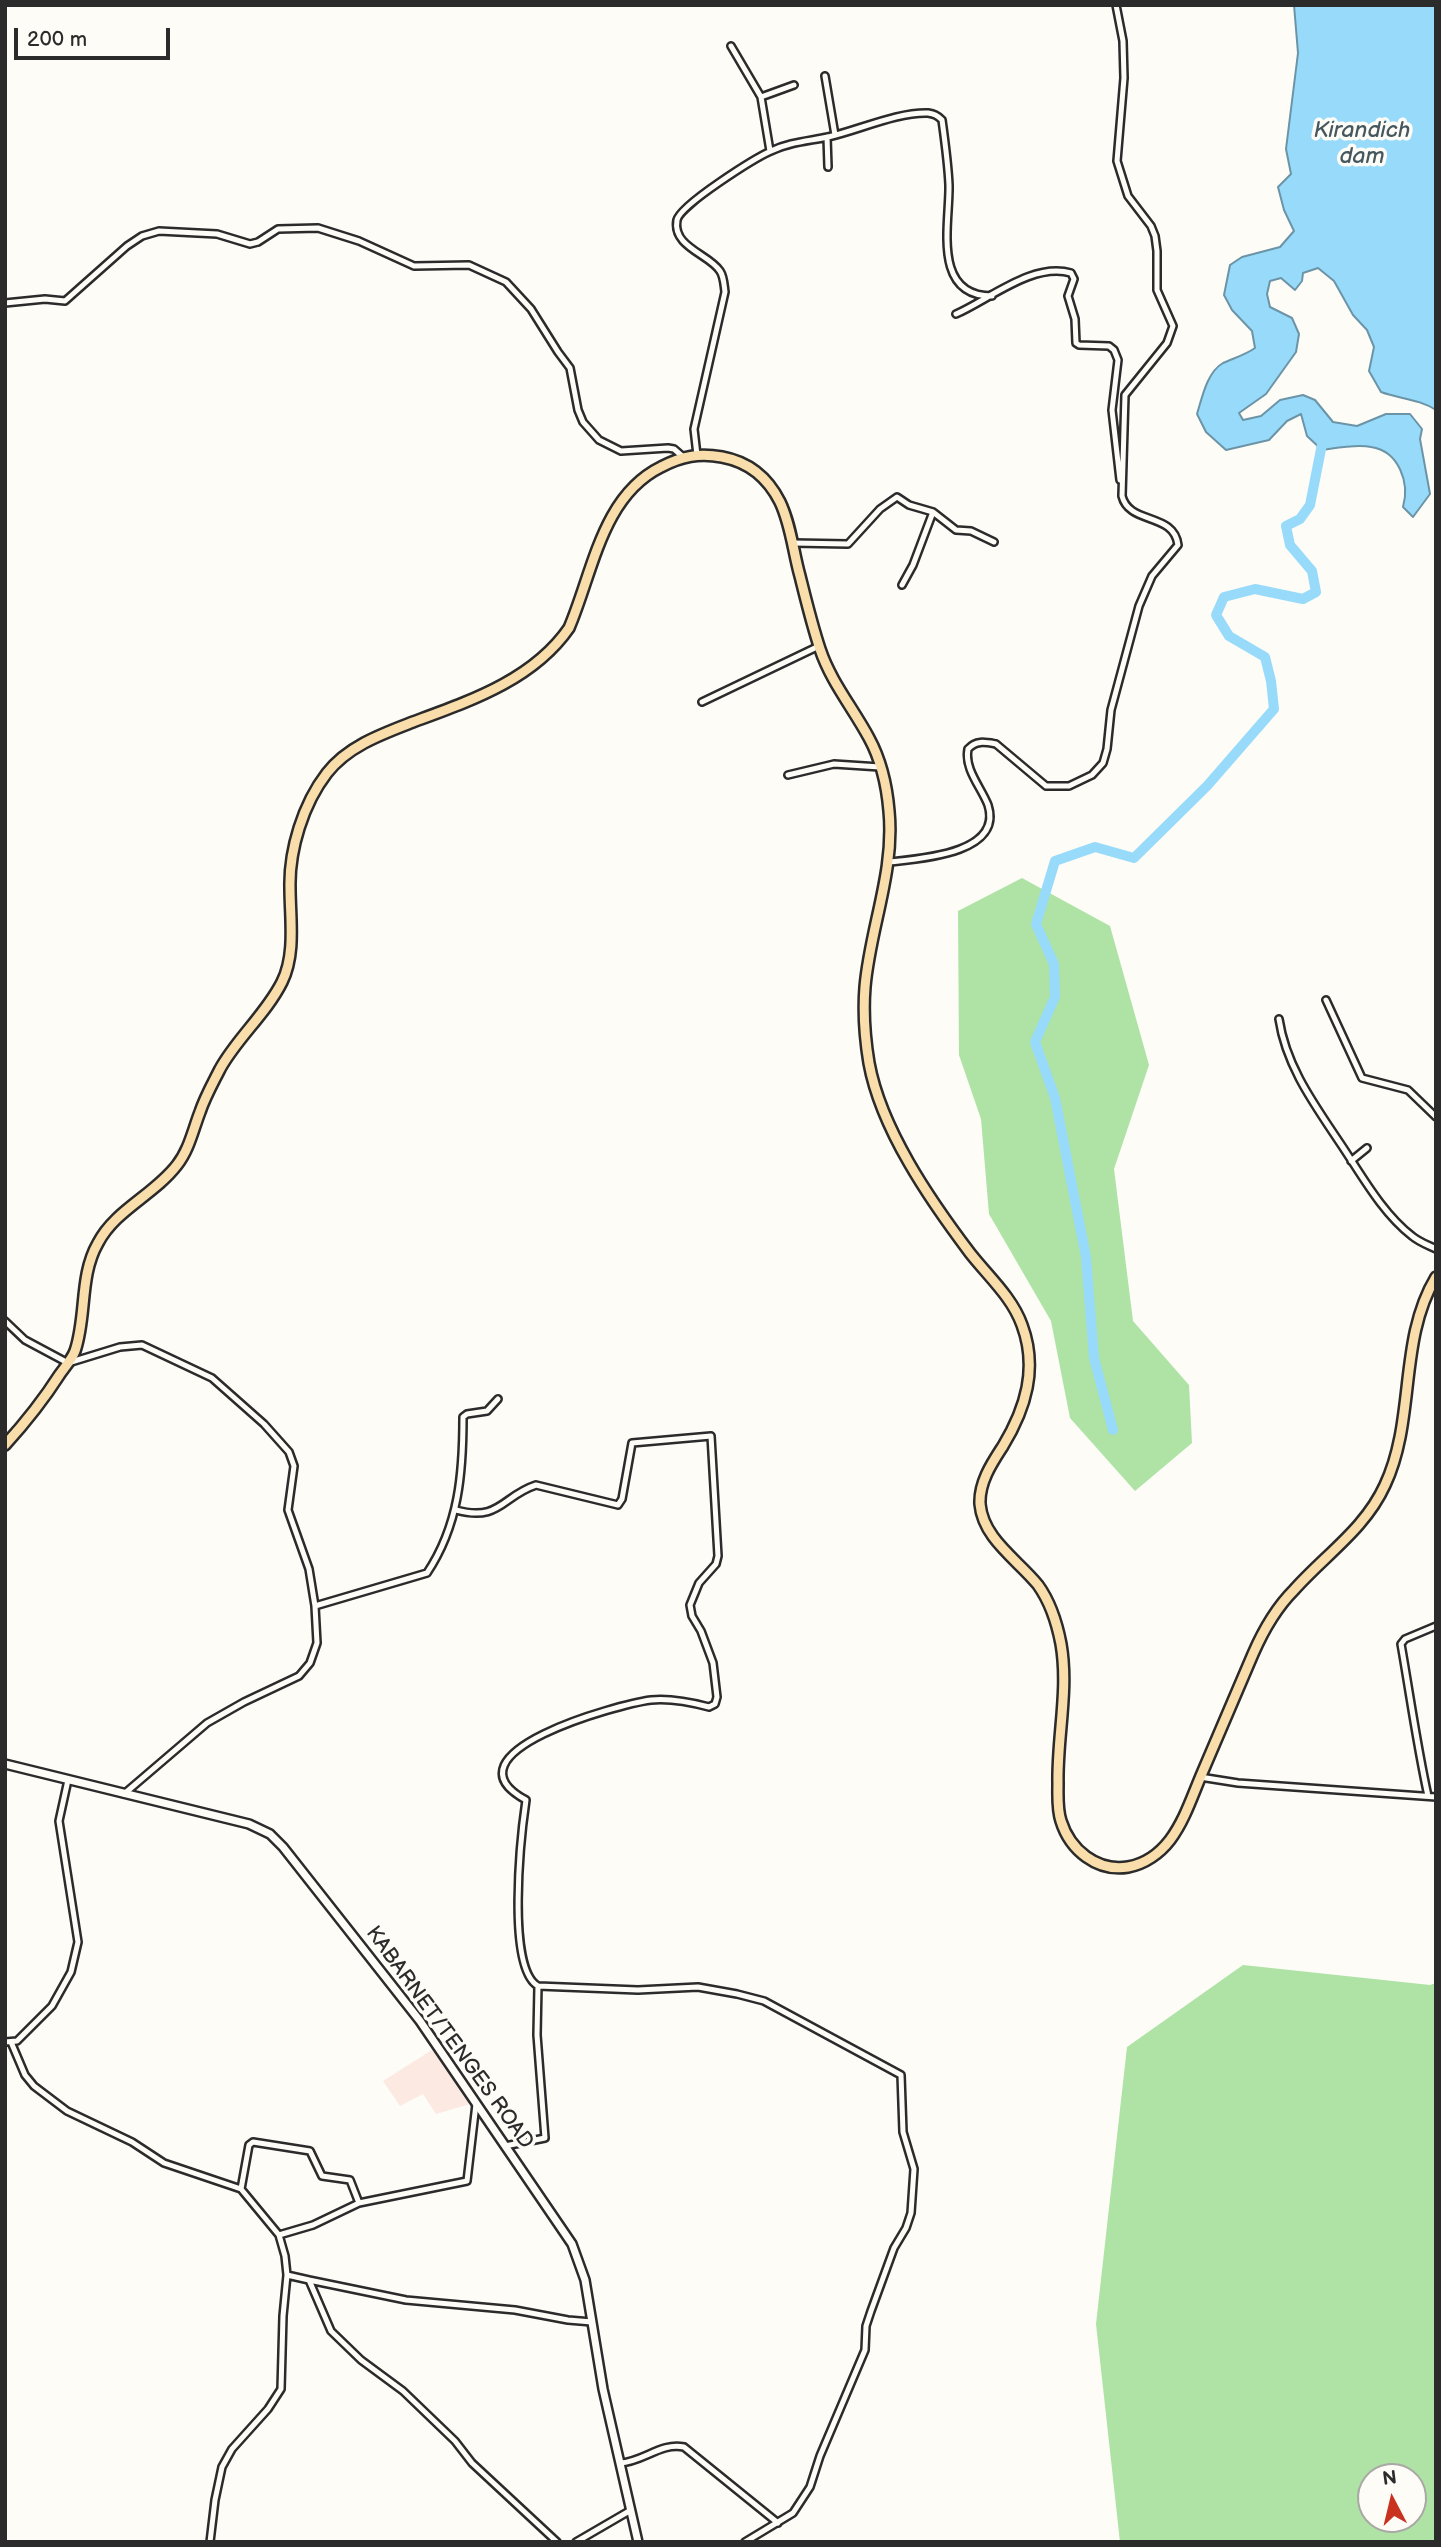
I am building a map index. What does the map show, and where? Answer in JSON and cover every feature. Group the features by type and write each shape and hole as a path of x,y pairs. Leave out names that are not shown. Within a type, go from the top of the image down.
{"main road":[{"path":"5,1445 44,1398 74,1352 85,1279 90,1257 98,1241 108,1227 180,1163 205,1100 222,1067 282,983 289,963 290,885 294,850 302,820 327,773 347,754 369,740 478,696 532,667 546,655 569,628 613,513 635,484 650,472 682,456 715,455 735,460 753,468 767,482 782,506 819,646 829,673 867,735 880,767 888,804 889,862 865,985 864,1020 869,1061 881,1107 904,1153 957,1235 1003,1292 1021,1322 1029,1362 1029,1382 1024,1404 1013,1429 982,1487 980,1503 985,1524 992,1536 1040,1588 1052,1608 1064,1666 1058,1808 1067,1836 1086,1858 1112,1867 1130,1867 1146,1861 1171,1839 1252,1655 1273,1617 1298,1585 1366,1518 1387,1483 1403,1427 1415,1331 1426,1294 1436,1277"}],"street":[{"path":"889,862 911,861 951,853 971,844 985,832 989,813 968,762 968,749 973,744 996,744 1040,783 1053,788 1078,783 1092,775 1103,763 1111,710 1139,606 1152,576 1178,545 1176,536 1168,527 1126,508 1122,496 1125,395 1167,343 1173,326 1157,290 1155,236 1151,226 1128,196 1117,161 1125,78 1123,41 1116,5"},
{"path":"731,46 761,97 769,151"},
{"path":"825,76 835,135"},
{"path":"761,97 794,85"},
{"path":"697,455 694,429 725,292 720,272 685,243 677,228 677,219 707,191 769,151 909,116 927,113 938,116 942,120 944,132 949,183 946,242 948,261 959,281 968,290 992,296"},
{"path":"827,137 828,167"},
{"path":"5,303 45,299 65,301 127,246 149,233 217,234 250,244 278,229 325,230 359,241 414,265 461,263 506,282 522,297 568,364 572,372 578,410 583,422 599,440 621,451 668,448 674,449 682,456"},
{"path":"956,314 1034,273 1068,271 1073,275 1068,296 1076,343 1108,346 1114,350 1118,360 1112,410 1116,463 1122,486"},
{"path":"793,543 848,544 880,509 896,497 909,505 933,512 956,530 977,533 994,542"},
{"path":"902,585 913,565 933,512"},
{"path":"702,702 819,646"},
{"path":"788,775 834,764 859,768 880,767"},
{"path":"1326,1000 1362,1077 1408,1090 1436,1118"},
{"path":"1279,1018 1283,1038 1297,1074 1316,1110 1402,1227 1411,1236 1436,1249"},
{"path":"1351,1161 1367,1148"},
{"path":"5,1321 25,1340 68,1363 120,1347 142,1345 212,1378 264,1424 289,1452 294,1466 288,1510 309,1569 315,1606 317,1643 310,1663 299,1676 207,1723 123,1795"},
{"path":"315,1606 380,1585 423,1576 432,1564 456,1510 463,1417 487,1411 498,1399"},
{"path":"456,1510 470,1514 489,1511 536,1485 618,1505 622,1499 632,1443 711,1436 718,1556 716,1564 699,1583 690,1605 692,1616 713,1663 717,1689 715,1703 709,1707 665,1699 600,1711 518,1749 508,1757 503,1765 506,1783 526,1800 518,1889 519,1934 526,1972 538,1986 618,1990 698,1987 764,2001 901,2076 904,2132 915,2169 911,2213 906,2228 894,2248 866,2326 865,2350 820,2456 810,2487 797,2508 778,2523 745,2542"},
{"path":"1428,1796 1417,1748 1401,1644 1405,1639 1436,1626"},
{"name":"KABARNET/TENGES ROAD","path":"5,1764 249,1824 275,1838 383,1971 572,2244 585,2280 603,2389 638,2542"},
{"path":"1200,1777 1238,1783 1436,1797"},
{"path":"68,1780 59,1821 78,1942 71,1972 58,2000 21,2038 8,2042 29,2081 67,2112 132,2142 164,2163 241,2189 279,2235 285,2256 287,2274 281,2389 268,2409 232,2449 222,2467 215,2500 211,2542"},
{"path":"505,2146 545,2138 537,2035 538,1986"},
{"path":"279,2235 305,2228 359,2203 467,2181 476,2104"},
{"path":"241,2189 249,2145 253,2142 267,2143 310,2151 322,2176 351,2180 359,2203"},
{"path":"287,2274 406,2300 489,2307 592,2322"},
{"path":"309,2280 331,2331 361,2360 402,2391 455,2441 472,2463 557,2542"},
{"path":"620,2463 640,2459 669,2445 684,2446 778,2523"},
{"path":"576,2542 631,2510"}],"shaded area":[{"path":"432,2050 473,2103 436,2114 423,2094 400,2106 383,2081"}],"green space":[{"path":"1022,878 1110,926 1149,1065 1114,1169 1133,1321 1189,1385 1192,1443 1135,1491 1070,1418 1051,1321 989,1214 981,1119 959,1055 958,911"},
{"path":"1243,1965 1430,1985 1436,1983 1436,2542 1120,2542 1096,2324 1127,2047"}],"water":[{"name":"Kirandich dam","path":"1294,5 1436,5 1436,410 1381,392 1369,371 1374,347 1367,330 1353,315 1334,281 1318,268 1303,273 1302,281 1295,290 1281,278 1270,281 1267,294 1270,307 1292,318 1299,334 1296,352 1266,394 1239,413 1243,420 1261,416 1280,400 1303,395 1315,400 1333,422 1357,426 1386,414 1410,414 1422,429 1420,439 1430,494 1413,517 1403,507 1405,488 1400,470 1395,461 1381,450 1359,446 1322,450 1307,436 1301,414 1287,421 1269,440 1226,450 1206,432 1197,414 1206,386 1217,367 1255,348 1252,331 1232,310 1224,295 1230,265 1242,257 1280,247 1294,231 1284,210 1278,187 1291,174 1286,149 1298,53"}],"waterway":[{"path":"1113,1430 1094,1358 1086,1257 1055,1098 1035,1042 1055,997 1054,964 1036,924 1055,861 1095,847 1134,858 1207,786 1274,709 1265,657 1229,636 1216,615 1224,597 1255,589 1303,599 1316,592 1312,571 1290,545 1286,526 1300,519 1310,505 1323,439"}]}
